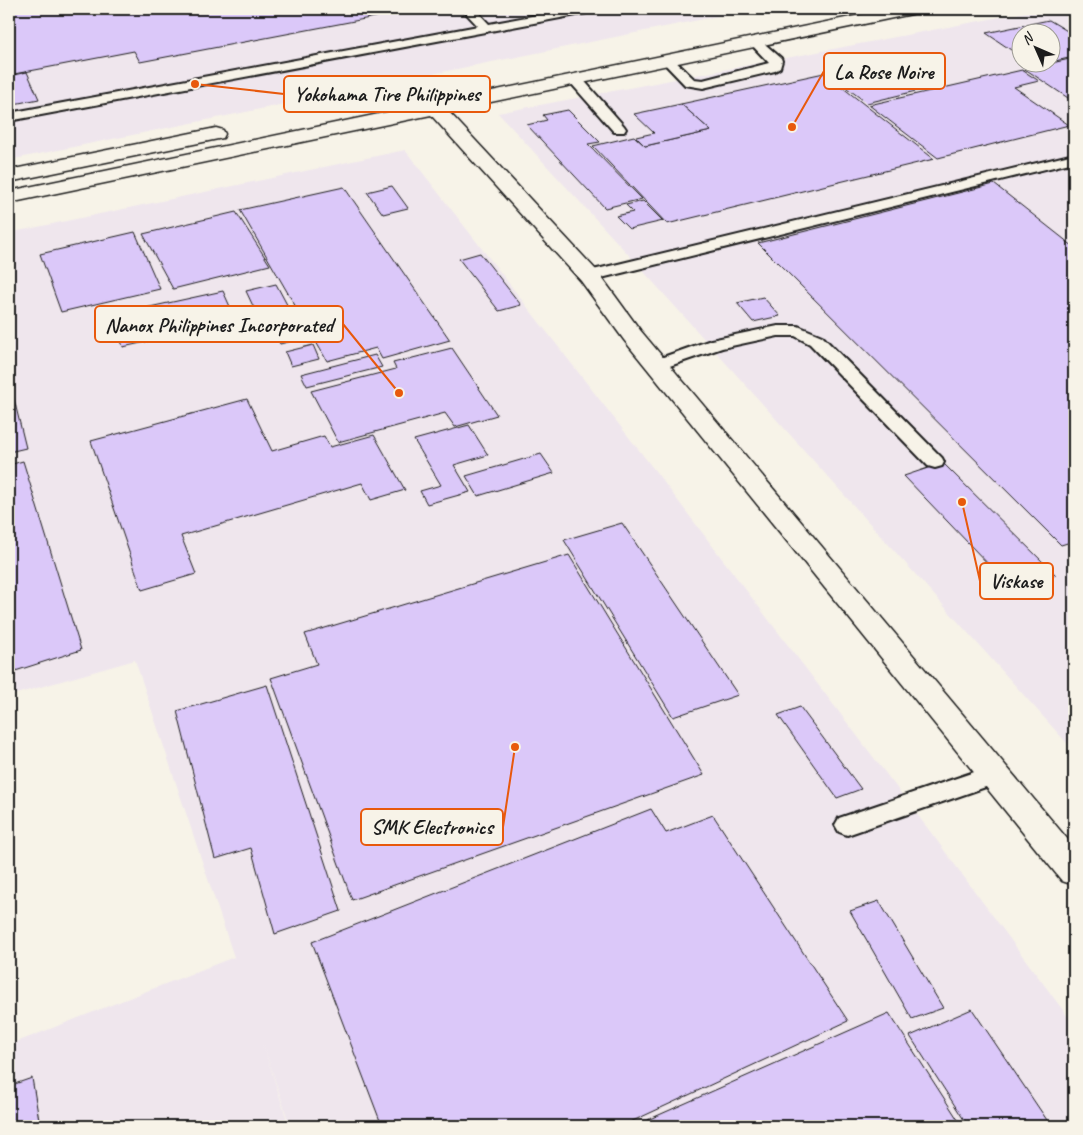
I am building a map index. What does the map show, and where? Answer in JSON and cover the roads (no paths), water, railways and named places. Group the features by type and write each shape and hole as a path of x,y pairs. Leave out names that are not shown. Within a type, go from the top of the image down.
{"street":[{"path":"761,23 830,9"},
{"path":"9,197 423,96 575,79 912,9"},
{"path":"423,96 589,276 632,335 1074,871"},
{"path":"9,176 234,130"}],"lane":[{"path":"468,9 487,28"},
{"path":"9,117 587,9"},
{"path":"667,60 690,82 703,84 776,65 776,60 754,42"},
{"path":"575,79 619,129"},
{"path":"589,276 1074,158"},
{"path":"658,365 717,344 778,331 798,331 816,340 935,462"},
{"path":"847,825 995,774"}],"place":[{"name":"Yokohama Tire Philippines","path":"195,84"},
{"name":"La Rose Noire","path":"792,127"},
{"name":"Nanox Philippines Incorporated","path":"399,393"},
{"name":"Viskase","path":"962,502"},
{"name":"SMK Electronics","path":"515,747"}]}
